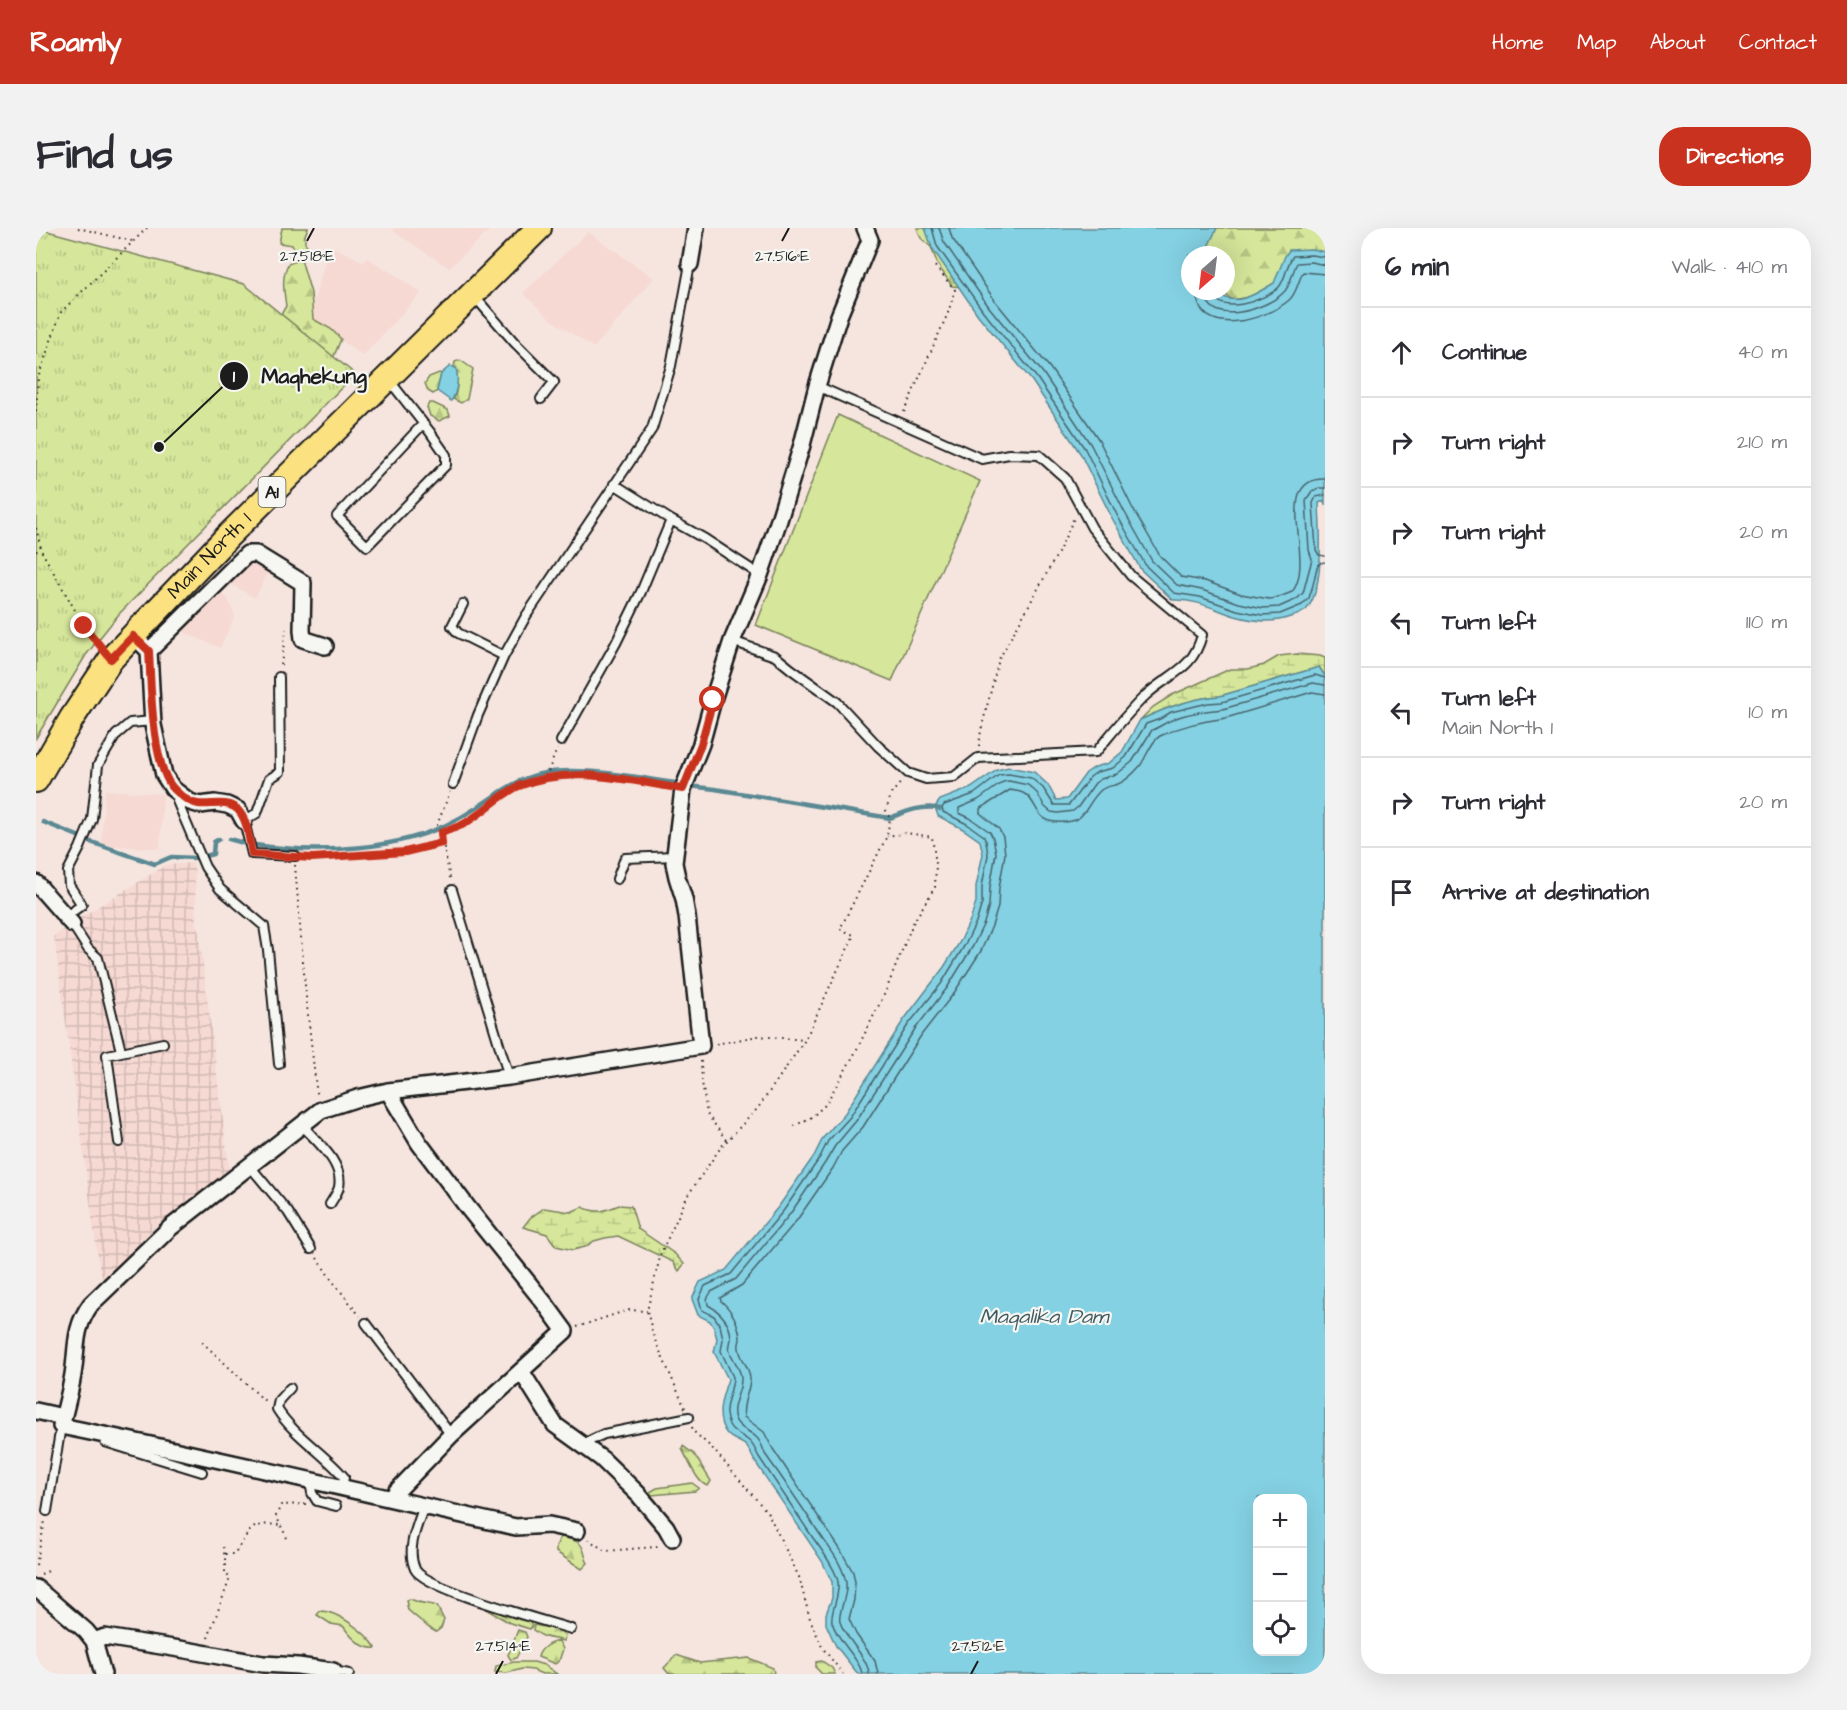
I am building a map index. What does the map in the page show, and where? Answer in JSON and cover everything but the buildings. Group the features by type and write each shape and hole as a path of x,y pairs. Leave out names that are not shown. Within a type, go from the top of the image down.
{"main road":[{"name":"Main North 1","path":"36,780 72,718 111,659 141,644 228,537 539,228"}],"street":[{"path":"690,264 696,228"},
{"path":"62,1421 73,1379 77,1336 82,1316 91,1304 170,1228 321,1110 388,1091 508,1077 701,1047 687,916 674,863 683,789 701,744 732,641 760,575 839,316 870,240 866,228"},
{"path":"244,820 238,810 227,805 215,803 200,805 190,802 173,789 164,775 141,644 247,554 256,554 303,583 303,639 325,646"},
{"path":"36,883 69,920"},
{"path":"388,1091 419,1143 565,1332 451,1435 396,1492 392,1499"},
{"path":"521,1371 555,1425 602,1459 638,1494 666,1527 672,1538"},
{"path":"36,1411 86,1431 239,1463 310,1482 516,1527 549,1525 577,1531"},
{"path":"36,1588 86,1631 94,1641 103,1674"},
{"path":"94,1641 105,1637 205,1653 263,1669 298,1666 333,1671"}],"lane":[{"path":"453,784 478,715 504,656 526,616 652,429 671,366 690,264"},
{"path":"472,294 515,343 554,382 541,399"},
{"path":"387,377 423,424 446,455 446,465 367,546 337,516 423,424"},
{"path":"732,641 775,656 837,702 878,746 908,772 926,779 954,777 978,758 1096,752 1145,696 1186,665 1198,650 1202,635 1131,576 1092,528 1065,478 1039,455 1009,454 982,459 817,386"},
{"path":"614,484 760,575"},
{"path":"561,741 616,644 671,520"},
{"path":"463,604 452,626 458,633 504,656"},
{"path":"279,677 279,772 269,779 257,813 244,820 252,854 295,856"},
{"path":"121,1051 98,958 88,950 69,920 82,905 69,885 68,871 92,819 99,765 116,735 130,723 153,721"},
{"path":"181,795 177,801 204,867 220,889 264,926 279,1064"},
{"path":"617,879 625,858 675,856"},
{"path":"452,890 508,1077"},
{"path":"119,1142 107,1055 163,1043"},
{"path":"302,1125 334,1162 339,1176 339,1188 330,1204"},
{"path":"249,1166 288,1212 311,1249"},
{"path":"366,1323 451,1435"},
{"path":"290,1388 279,1400 277,1409 283,1419 335,1466 344,1478 342,1489"},
{"path":"583,1444 604,1434 689,1418"},
{"path":"47,1511 62,1421"},
{"path":"86,1431 91,1437 202,1472"},
{"path":"310,1482 312,1493 317,1501 336,1506"},
{"path":"424,1506 414,1536 412,1556 416,1570 421,1576 492,1605 571,1629"},
{"path":"333,1671 349,1674"}],"path":[{"path":"78,228 132,241"},
{"path":"36,411 37,378 62,312 147,228"},
{"path":"898,422 913,395 948,313 955,290 933,264"},
{"path":"978,758 981,730 999,659 1058,553 1074,516 1081,507"},
{"path":"36,528 42,552 84,626 111,659"},
{"path":"36,552 42,552"},
{"path":"279,677 287,623"},
{"path":"546,777 561,741"},
{"path":"843,1674 822,1647 810,1619 799,1577 768,1513 712,1448 693,1431 654,1338 647,1311 661,1253 688,1195 721,1147 758,1107 805,1040 854,935 840,929 887,836 890,818 886,811 891,794 908,772"},
{"path":"441,833 462,825 518,787 546,777 607,778 683,789"},
{"path":"452,890 441,833 436,825 453,784"},
{"path":"794,1126 812,1117 825,1105 885,993 913,923 934,887 936,864 932,837 907,833 887,836"},
{"path":"321,1110 318,1103 306,997 295,856 312,858 405,852 442,843"},
{"path":"727,1141 707,1114 702,1082 701,1047 758,1036 805,1040"},
{"path":"311,1249 366,1323"},
{"path":"565,1332 628,1310 647,1311"},
{"path":"202,1342 272,1407 277,1409"},
{"path":"287,1538 276,1516 280,1506 317,1501"},
{"path":"36,1565 47,1511"},
{"path":"225,1554 234,1554 257,1524 280,1526"},
{"path":"577,1531 605,1551 655,1547 672,1538"},
{"path":"205,1653 208,1636 231,1578 225,1573 223,1547"},
{"path":"36,1576 51,1570"}],"shaded area":[{"path":"394,228 492,228 449,268 393,231"},
{"path":"588,232 654,278 594,348 550,319 523,293"},
{"path":"330,245 364,262 367,258 421,293 363,356 309,317"},
{"path":"255,560 270,569 255,598 229,583"},
{"path":"219,593 227,597 235,616 220,648 181,631"},
{"path":"105,790 163,794 160,849 101,845"},
{"path":"193,863 196,926 198,926 230,1175 194,1203 162,1221 103,1279 98,1261 54,936 166,865"}],"green space":[{"path":"36,228 244,284 355,374 119,614 86,655 36,738"},
{"path":"282,228 308,228 305,243 310,248 305,253 295,250 292,245 279,243"},
{"path":"917,228 939,228 963,287 952,286 938,265 931,247 921,238"},
{"path":"1212,228 1325,228 1325,273 1295,272 1250,297 1235,300 1235,246 1209,246"},
{"path":"301,259 311,293 313,319 331,329 341,339 331,363 276,323 286,306 284,274 288,264"},
{"path":"460,360 473,369 467,399 461,403 453,399 457,384 457,371 454,367 455,362"},
{"path":"441,374 437,391 433,394 428,391 425,383 429,377"},
{"path":"429,403 448,410 450,416 439,421 430,416 427,407"},
{"path":"838,415 980,481 892,681 756,625"},
{"path":"1297,654 1325,658 1325,676 1319,667 1220,696 1189,701 1140,720 1153,707 1172,695 1230,669 1248,669 1264,665 1279,656"},
{"path":"619,1205 631,1206 638,1229 675,1254 684,1264 679,1271 673,1262 618,1236 594,1241 585,1247 573,1250 556,1246 547,1234 523,1227 530,1218 544,1208 571,1212 582,1207 601,1211"},
{"path":"683,1446 694,1454 711,1481 708,1486 700,1481 682,1449"},
{"path":"692,1483 699,1488 695,1491 652,1495 650,1492 657,1488"},
{"path":"566,1536 582,1547 588,1563 582,1569 556,1552 560,1537"},
{"path":"406,1600 437,1606 444,1620 441,1628 436,1632 408,1610"},
{"path":"484,1608 529,1621 532,1626 530,1629 510,1623"},
{"path":"320,1611 335,1615 351,1624 376,1648 361,1645 343,1626 331,1624 317,1615"},
{"path":"534,1625 559,1630 565,1635 564,1641 541,1635 533,1630"},
{"path":"518,1630 525,1632 527,1637 516,1658 511,1660 508,1655"},
{"path":"559,1641 563,1649 559,1661 555,1664 538,1657 546,1646"},
{"path":"676,1655 700,1663 749,1658 773,1668 774,1674 669,1674 664,1668"},
{"path":"822,1661 832,1668 835,1674 822,1674 816,1668 816,1662"},
{"path":"514,1662 534,1662 544,1665 557,1674 542,1674 522,1669 507,1673 495,1672 496,1666"}],"water":[{"path":"925,228 1217,228 1208,246 1181,246 1181,300 1245,298 1274,283 1289,250 1312,249 1325,252 1325,504 1323,501 1319,503 1319,574 1312,601 1306,610 1294,616 1276,620 1262,621 1242,618 1197,603 1173,600 1141,570 1080,453 1032,381 978,315 932,248"},
{"path":"450,366 456,368 457,376 456,390 451,401 437,391 441,374"},
{"name":"Maqalika Dam","path":"1319,667 1325,676 1325,1674 858,1674 836,1646 826,1624 826,1614 832,1598 832,1582 822,1561 747,1447 729,1436 723,1428 720,1407 728,1379 714,1352 717,1339 714,1328 710,1321 698,1315 692,1299 700,1282 726,1270 779,1206 814,1156 823,1138 845,1113 903,1021 944,967 961,940 976,902 976,886 983,854 980,841 938,816 935,807 940,800 971,788 997,770 1009,767 1034,772 1048,785 1056,800 1067,799 1086,773 1095,767 1109,763 1122,752 1140,720 1159,711 1199,699 1220,696"}],"waterway":[{"path":"255,845 331,849 384,844 410,838 456,820 518,782 540,774 572,771 608,773 676,783"},
{"path":"689,786 890,818 921,808 940,809"},
{"path":"43,822 78,836"},
{"path":"205,856 213,854 214,842 219,839"},
{"path":"229,839 247,844"},
{"path":"91,842 155,864 171,857 196,858"}],"place":[{"name":"Maqhekung","path":"159,447"}],"route":[{"path":"84,626 111,659 133,636 149,651 153,725 164,775 173,789 190,802 200,805 215,803 227,805 238,810 244,820 252,854 312,858 405,852 442,843 441,833 462,825 518,787 546,777 607,778 683,789 701,744 713,700"}]}
